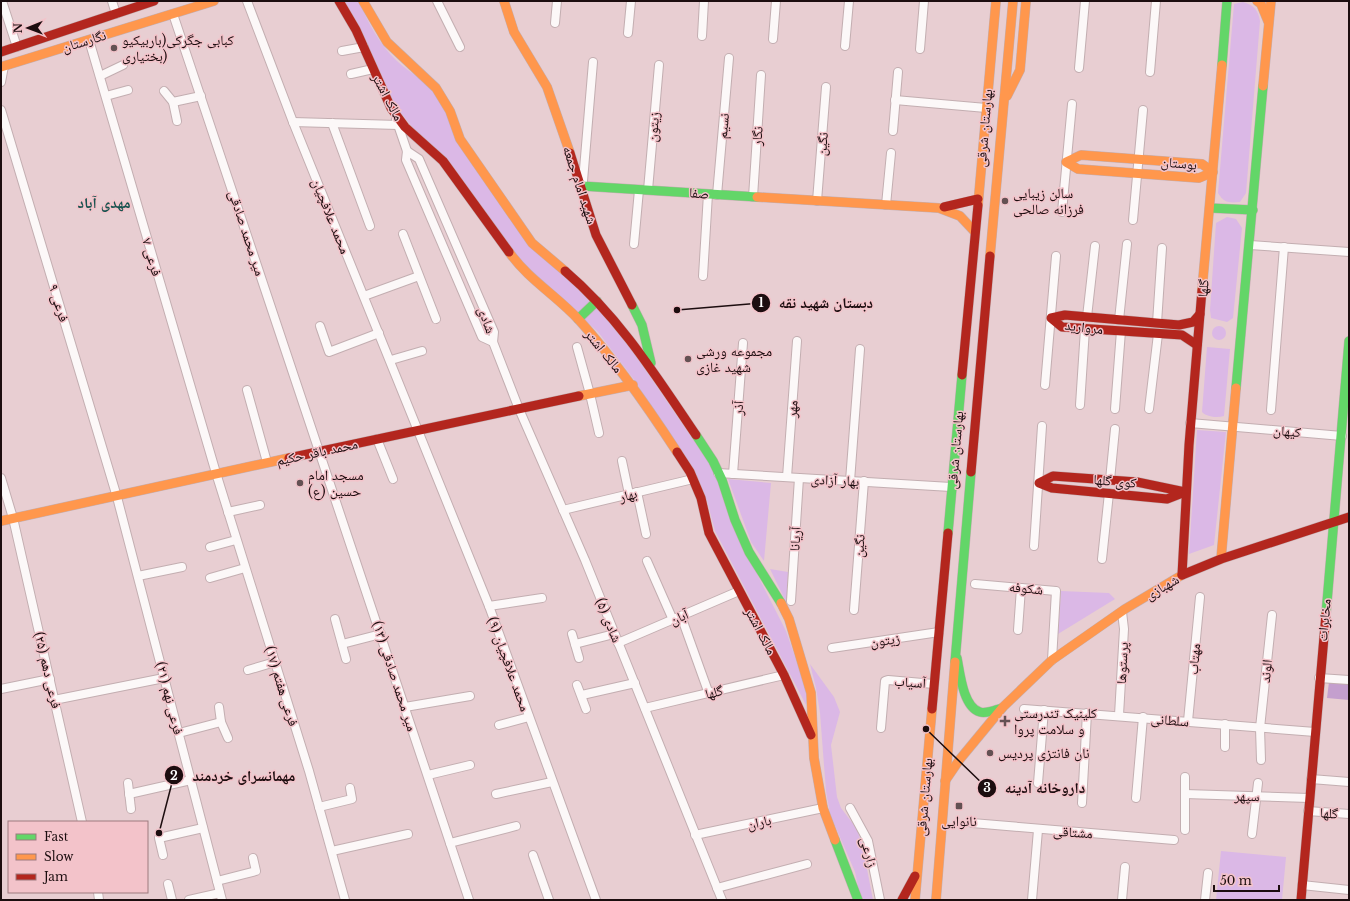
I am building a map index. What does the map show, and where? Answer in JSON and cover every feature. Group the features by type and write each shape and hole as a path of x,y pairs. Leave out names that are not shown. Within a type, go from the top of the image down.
{"street":[{"path":"2,1 17,47"},
{"path":"112,1 116,14"},
{"name":"نگارستان","path":"1,52 154,1"},
{"name":"محمد علافچیان","path":"247,1 293,122 391,360 417,430"},
{"name":"مالک اشتر","path":"339,1 356,30 391,108 405,127 443,161 518,265 578,319 633,386 693,479 702,498 709,533 784,674 813,740"},
{"name":"مالک اشتر","path":"363,1 387,42 402,58 421,72 436,88 450,111 460,139 532,243 597,301 617,322 652,370 713,461 735,520 749,552 773,588 789,619 811,693 814,758 823,808 856,897"},
{"path":"437,1 460,47"},
{"name":"شهید امام جمعه","path":"504,1 514,32 547,87 582,186 596,235 642,325 652,370"},
{"path":"555,23 557,1"},
{"path":"628,33 631,1"},
{"path":"702,36 704,1"},
{"path":"773,39 776,1"},
{"path":"845,46 849,1"},
{"path":"920,49 924,1"},
{"name":"بهارستان شرقی","path":"915,900 951,487 996,1"},
{"name":"بهارستان شرقی","path":"936,900 1003,103 1013,1"},
{"path":"1003,103 1020,70 1026,1"},
{"path":"1079,68 1085,1"},
{"path":"1150,72 1156,1"},
{"path":"1257,1 1261,4 1268,22"},
{"path":"1221,559 1271,1"},
{"name":"نگارستان","path":"3,66 210,2"},
{"name":"گلها","path":"1182,575 1185,492 1190,423 1228,2"},
{"name":"میر محمد صادقی","path":"173,14 319,452"},
{"name":"فرعی ۷","path":"89,40 216,473"},
{"path":"342,51 364,47"},
{"name":"نسیم","path":"703,276 729,58"},
{"path":"582,186 593,62"},
{"path":"100,76 123,65"},
{"name":"زیتون","path":"634,244 643,190 659,65"},
{"path":"1,82 3,66"},
{"path":"351,74 373,69"},
{"path":"893,131 898,72"},
{"name":"نگار","path":"753,197 762,76"},
{"name":"نگین","path":"817,201 826,87"},
{"path":"106,96 128,90"},
{"path":"164,91 173,102 177,121"},
{"path":"173,102 201,96"},
{"path":"895,100 986,108"},
{"path":"1062,212 1072,104"},
{"name":"شادی","path":"391,108 407,150 406,160 482,337 493,342 494,332 420,159 407,150"},
{"name":"فرعی ۹","path":"1,110 117,497"},
{"path":"1133,220 1143,110"},
{"path":"293,122 398,125"},
{"path":"332,123 370,226"},
{"path":"886,205 891,153"},
{"name":"بوستان","path":"1066,162 1081,155 1098,156 1202,164 1213,172"},
{"path":"1097,171 1098,156"},
{"name":"بوستان","path":"1066,162 1078,169 1138,174 1199,178 1213,172"},
{"name":"صفا","path":"582,186 939,208"},
{"path":"939,208 978,199"},
{"path":"939,208 956,212 966,219 975,232"},
{"path":"1210,208 1253,210"},
{"path":"403,234 436,319"},
{"path":"1119,320 1127,244"},
{"path":"1250,244 1349,252"},
{"path":"1087,317 1095,246"},
{"path":"1271,410 1284,247"},
{"path":"1157,323 1162,248"},
{"path":"1045,385 1056,256"},
{"path":"364,296 419,276"},
{"path":"578,319 597,301"},
{"name":"مروارید","path":"1051,318 1065,315 1179,325 1193,322 1200,314"},
{"name":"مروارید","path":"1051,318 1062,327 1182,335 1197,345"},
{"path":"320,326 329,352 379,332"},
{"path":"1080,405 1085,329"},
{"path":"1115,409 1121,331"},
{"path":"1149,409 1158,334"},
{"name":"مهر","path":"788,477 797,341"},
{"name":"مخابرات","path":"1301,900 1319,678 1342,436 1346,416 1349,341"},
{"name":"شادی (۵)","path":"493,342 519,409 563,510 645,708 722,900"},
{"name":"آذر","path":"733,474 743,343"},
{"path":"577,347 590,394 598,433"},
{"path":"850,481 860,349"},
{"path":"391,360 422,351"},
{"name":"محمد باقر حکیم","path":"1,521 117,497 267,462 633,386"},
{"path":"246,390 267,462"},
{"name":"کیهان","path":"1190,423 1342,436"},
{"path":"1034,546 1042,426"},
{"path":"1102,559 1115,428"},
{"name":"محمد علافچیان (۹)","path":"417,430 489,606 528,717 596,900"},
{"path":"377,439 394,479"},
{"name":"میر محمد صادقی (۱۳)","path":"319,452 469,900"},
{"path":"622,461 646,534"},
{"name":"فرعی هفتم (۱۷)","path":"216,473 319,807 345,900"},
{"name":"بهار آزادی","path":"718,473 951,487"},
{"name":"کوی گلها","path":"1039,483 1052,476 1110,480 1170,487 1185,492"},
{"name":"فرعی دهم (۲۵)","path":"1,478 13,518 82,821"},
{"name":"آریانا","path":"791,600 799,478"},
{"name":"بهار","path":"563,510 693,479"},
{"name":"نگین","path":"854,610 864,482"},
{"name":"کوی گلها","path":"1039,483 1052,488 1167,499 1185,492"},
{"name":"فرعی نهم (۲۱)","path":"117,497 221,897"},
{"path":"228,512 260,506"},
{"name":"شهبازی","path":"945,781 960,759 1003,707 1052,660 1122,612 1182,575 1221,559 1349,517"},
{"path":"210,547 236,540"},
{"path":"647,561 673,620"},
{"path":"138,576 182,567"},
{"path":"210,578 245,568"},
{"name":"شکوفه","path":"975,584 1056,591 1052,660"},
{"path":"1018,630 1021,588"},
{"name":"آبان","path":"618,643 740,591"},
{"name":"مهتاب","path":"1188,721 1200,597"},
{"path":"489,606 542,598"},
{"name":"پرستوها","path":"1119,715 1124,629 1122,612"},
{"name":"الوند","path":"1261,760 1260,728 1272,615"},
{"path":"681,616 709,694"},
{"path":"335,619 346,659"},
{"name":"زیتون","path":"832,648 938,632"},
{"path":"342,644 381,634"},
{"path":"572,634 579,658"},
{"path":"575,644 614,634"},
{"name":"شهبازی","path":"956,652 966,697 973,707 979,712 987,713 1003,707"},
{"path":"248,670 275,662"},
{"name":"گلها","path":"645,708 709,694 784,674"},
{"path":"54,700 164,678"},
{"path":"1319,678 1349,680"},
{"path":"1,690 50,679"},
{"name":"آسیاب","path":"881,728 885,681 934,684"},
{"path":"582,695 634,683"},
{"path":"577,685 586,709"},
{"path":"405,707 470,696"},
{"path":"219,707 221,722 228,738"},
{"name":"سلطانی","path":"1024,709 1119,715 1315,732"},
{"path":"1038,783 1044,710"},
{"path":"1082,803 1087,713"},
{"path":"498,725 528,717"},
{"path":"1136,798 1143,717"},
{"path":"179,733 221,722"},
{"path":"1225,746 1226,724"},
{"path":"428,776 470,765"},
{"path":"1184,830 1185,777"},
{"path":"1311,779 1349,782"},
{"path":"129,794 191,780"},
{"path":"496,794 552,782"},
{"path":"128,783 131,809"},
{"path":"1252,834 1258,783"},
{"path":"319,807 352,799 350,788"},
{"name":"سپهر","path":"1185,794 1309,798"},
{"name":"باران","path":"695,835 823,808"},
{"name":"زارعی","path":"850,808 868,841 880,900"},
{"name":"گلها","path":"1308,812 1349,814"},
{"name":"مشتاقی","path":"972,824 1174,840"},
{"path":"450,843 516,826"},
{"path":"163,855 160,838 203,828"},
{"path":"1032,900 1038,830"},
{"path":"332,851 408,834"},
{"path":"533,855 549,900"},
{"path":"217,880 256,871 253,858"},
{"path":"717,888 807,864"},
{"path":"1122,900 1125,867"},
{"path":"902,900 918,870"},
{"path":"1205,900 1208,873"},
{"path":"168,884 172,900"},
{"path":"1302,886 1349,890"},
{"path":"189,900 221,897"}],"shaded area":[{"path":"345,1 359,1 370,25 385,48 397,61 425,83 435,93 502,207 617,328 711,466 758,576 786,631 806,689 806,705 715,531 707,501 635,381 598,332 520,260 396,107"},
{"path":"1243,2 1255,8 1260,21 1246,193 1240,202 1227,202 1218,193 1234,4"},
{"path":"1227,217 1236,219 1242,228 1233,318 1227,322 1211,318 1210,310 1216,223"},
{"path":"1219,326 1224,328 1226,333 1224,338 1219,340 1214,338 1212,333 1214,328"},
{"path":"1207,347 1230,349 1224,416 1212,417 1202,412"},
{"path":"1197,430 1226,432 1214,545 1189,554"},
{"path":"728,479 771,483 764,561 751,542"},
{"path":"770,569 788,572 787,604"},
{"path":"1061,591 1109,593 1115,599 1058,634"},
{"path":"810,664 834,697 840,712 831,745 837,797 841,808 857,829 863,848 873,900 863,900 860,896 855,872 830,814 826,791 820,713"},
{"path":"1329,682 1349,684 1349,700 1327,698"},
{"path":"1221,851 1286,857 1282,900 1216,900"}],"traffic: fast":[{"path":"1222,65 1227,1"},
{"path":"1236,388 1263,86"},
{"path":"582,186 757,197"},
{"path":"1210,208 1253,210"},
{"path":"578,319 597,301"},
{"path":"632,305 642,325 651,363"},
{"path":"1326,614 1349,341"},
{"path":"948,533 962,375"},
{"path":"696,435 713,461 722,480 735,520 749,552 781,603"},
{"path":"955,662 971,472"},
{"path":"957,658 963,689 966,697 974,709 980,712 991,712 1002,708"},
{"path":"835,840 858,900"}],"traffic: slow":[{"path":"1,67 214,1"},
{"path":"363,1 387,42 436,88 450,111 460,139 532,243 565,271"},
{"path":"504,1 514,32 547,87 570,153"},
{"path":"978,205 996,1"},
{"path":"990,256 1013,1"},
{"path":"1007,96 1020,70 1026,1"},
{"path":"1257,1 1261,4 1268,21"},
{"path":"1263,86 1271,1"},
{"path":"1202,290 1222,65"},
{"path":"1081,155 1202,164 1213,172 1199,178 1078,169 1066,162 1081,155"},
{"path":"757,197 939,208 960,216 975,232"},
{"path":"509,252 525,271 579,320 606,351 631,384 677,452"},
{"path":"579,396 633,385"},
{"path":"1221,559 1236,388"},
{"path":"1,521 289,458"},
{"path":"945,781 960,759 1003,707 1052,660 1125,609 1182,575"},
{"path":"781,603 789,619 811,693 814,758 823,808 835,840"},
{"path":"936,900 955,662"},
{"path":"915,900 932,709"}],"traffic: jam":[{"path":"1,52 154,1"},
{"path":"339,1 356,30 391,108 405,127 443,161 509,252"},
{"path":"570,153 596,235 632,305"},
{"path":"944,207 978,199"},
{"path":"962,375 978,205"},
{"path":"971,472 990,256"},
{"path":"565,271 603,308 636,348 696,435"},
{"path":"1182,575 1189,445 1202,290"},
{"path":"1197,345 1182,335 1062,327 1051,318 1065,315 1179,325 1193,322 1200,314"},
{"path":"289,458 579,396"},
{"path":"677,452 690,472 701,498 709,533 784,675 811,735"},
{"path":"1053,476 1137,482 1185,492 1167,499 1052,488 1039,483 1053,476"},
{"path":"1182,575 1221,559 1349,517"},
{"path":"932,709 948,533"},
{"path":"1301,900 1326,614"},
{"path":"902,900 915,876"}],"place":[{"name":"کبابی جگرکی(باربیکیو بختیاری)","path":"114,48"},
{"name":"سالن زیبایی فرزانه صالحی","path":"1005,201"},
{"name":"دبستان شهید نقه","path":"677,310"},
{"name":"مجموعه ورشی شهید غازی","path":"688,359"},
{"name":"مسجد امام حسین (ع)","path":"300,483"},
{"name":"کلینیک تندرستی و سلامت پروا","path":"1005,721"},
{"name":"داروخانه آدینه","path":"926,729"},
{"name":"نان فانتزی پردیس","path":"990,753"},
{"name":"نانوایی","path":"959,806"},
{"name":"مهمانسرای خردمند","path":"159,833"}],"district":[{"name":"مهدی آباد","path":"104,202"}]}
